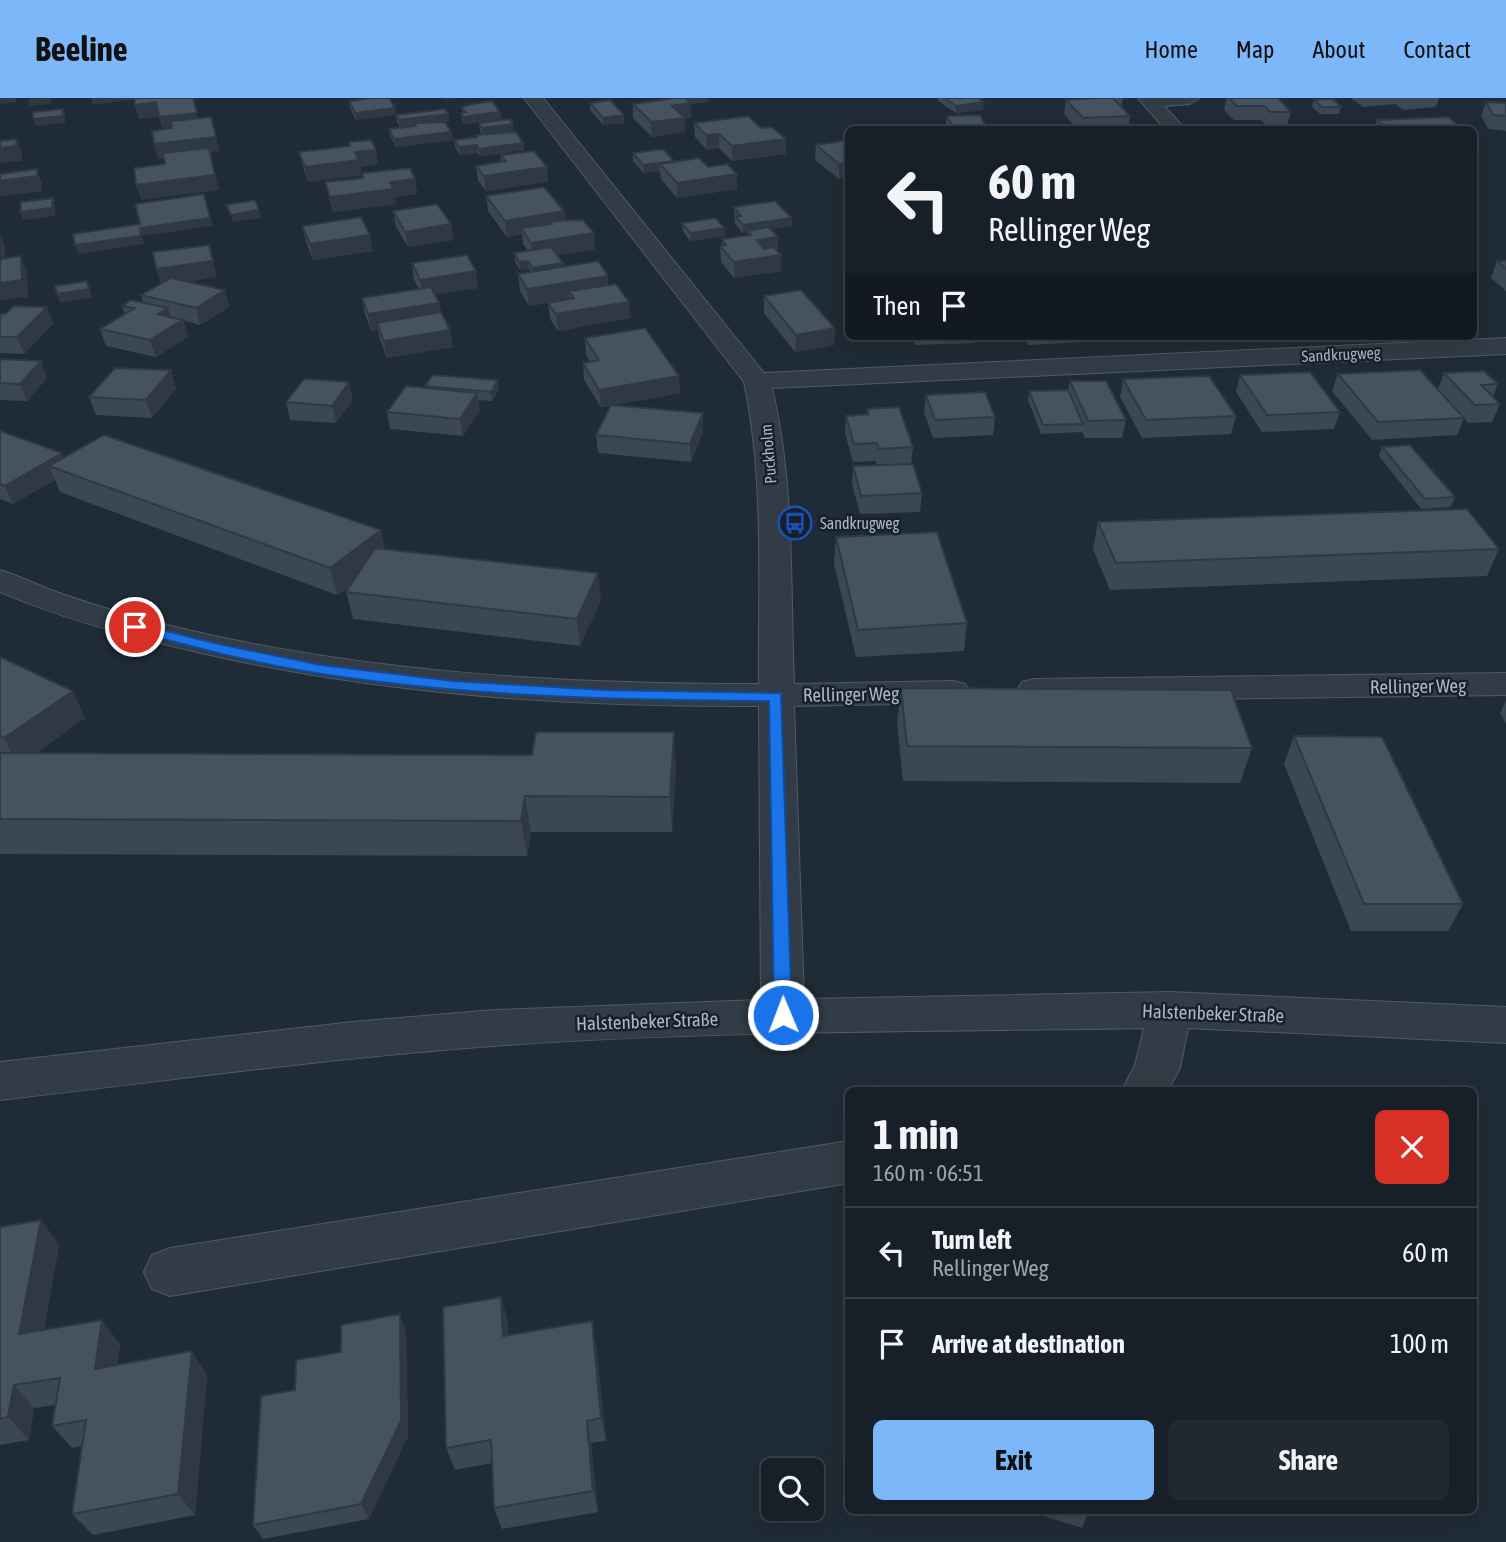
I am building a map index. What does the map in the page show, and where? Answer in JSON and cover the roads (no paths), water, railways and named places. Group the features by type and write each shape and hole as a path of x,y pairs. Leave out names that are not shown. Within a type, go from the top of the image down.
{"street":[{"name":"Puckholm","path":"533,98 757,381 768,430 773,519 783,1015"},
{"path":"1149,100 1191,98"},
{"path":"1149,100 1173,126"},
{"name":"Sandkrugweg","path":"757,381 1370,344 1506,346"},
{"name":"Rellinger Weg","path":"0,580 30,594 213,648 321,669 454,686 603,695 776,696 1506,684"},
{"path":"1147,1087 1157,1068 1170,1010"},
{"name":"Halstenbeker Straße","path":"0,1081 352,1040 494,1028 783,1015 1170,1010 1506,1025"},
{"path":"170,1272 845,1163"}],"place":[{"name":"Sandkrugweg","path":"795,523"}]}
